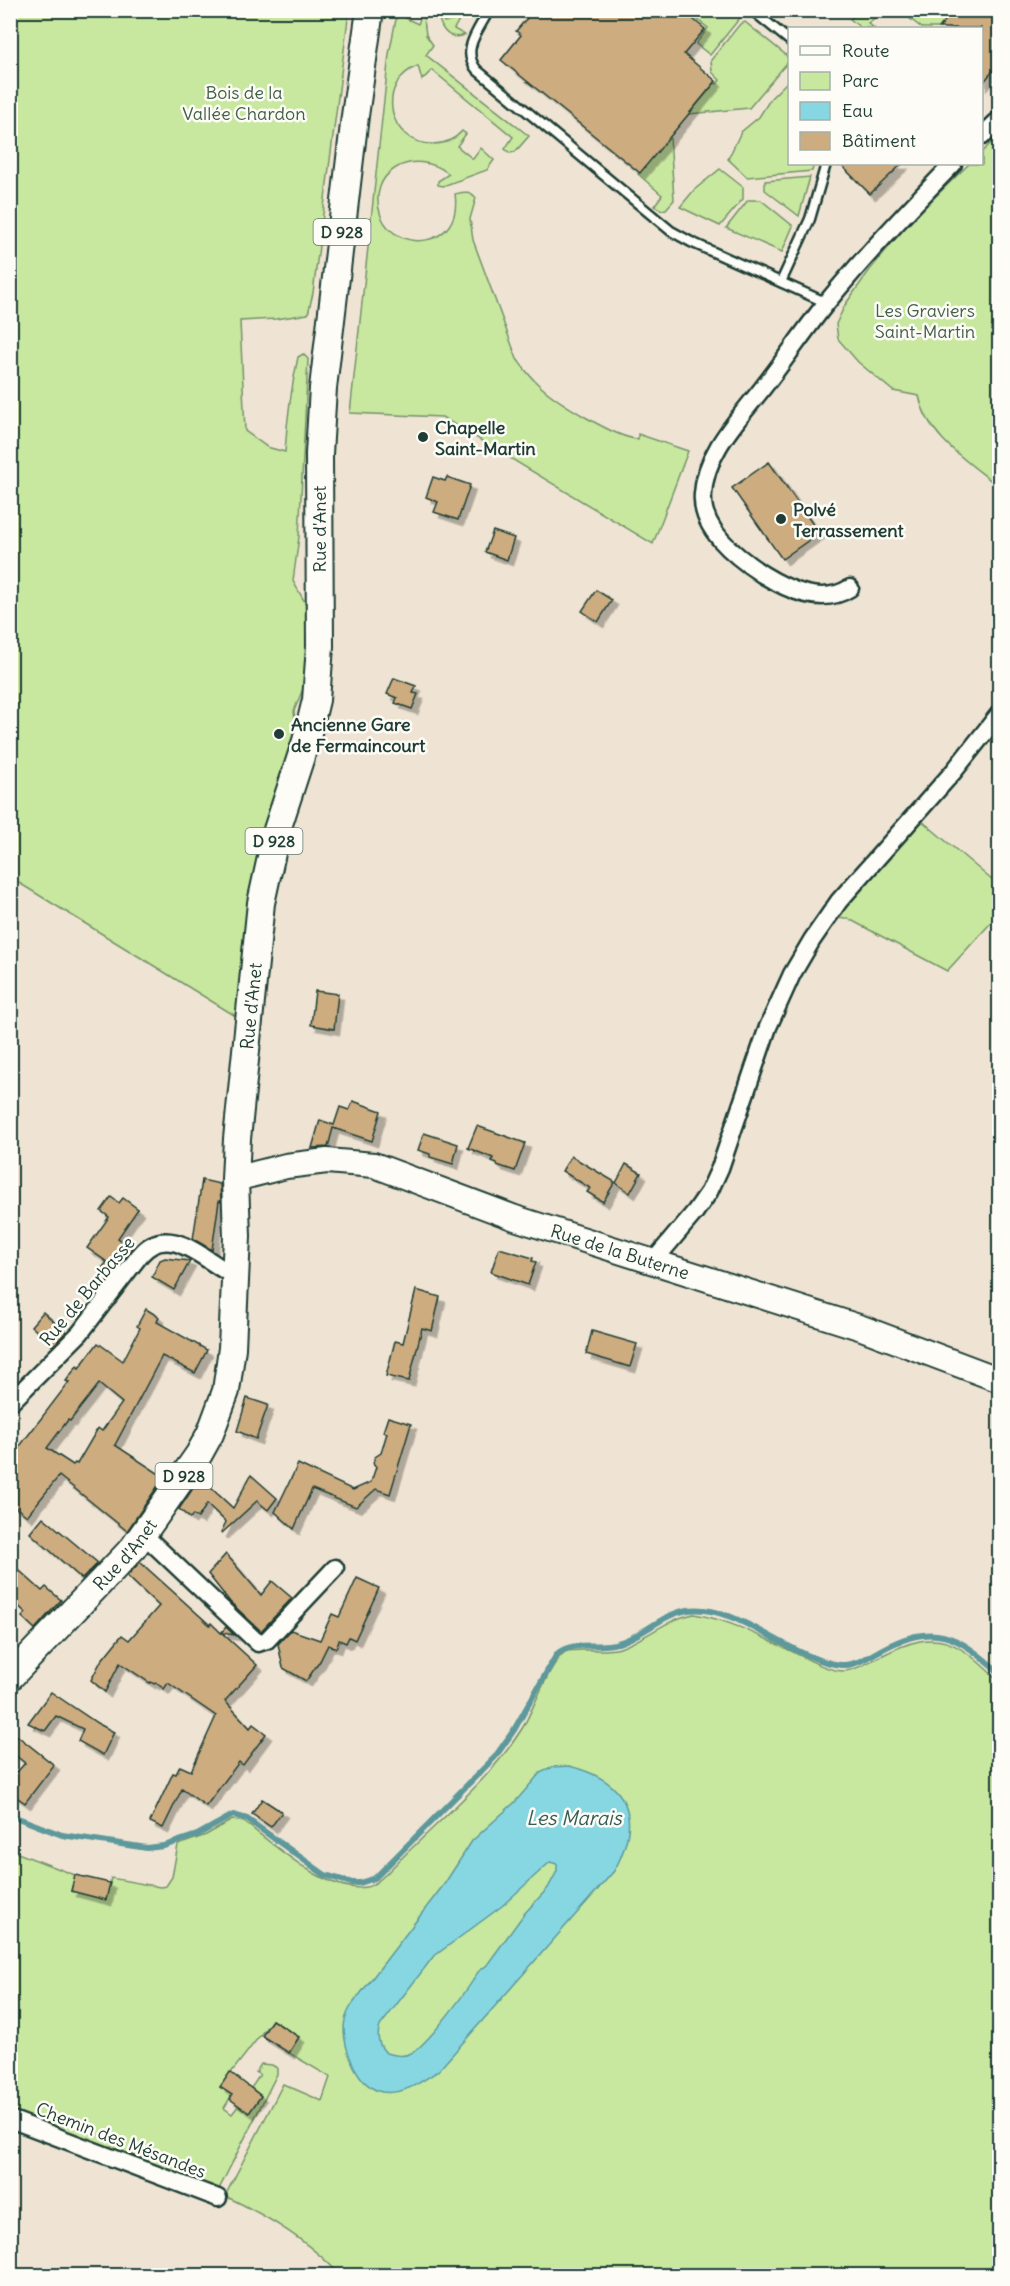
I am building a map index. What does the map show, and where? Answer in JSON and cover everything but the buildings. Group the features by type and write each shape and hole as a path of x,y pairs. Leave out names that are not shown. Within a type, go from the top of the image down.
{"main road":[{"name":"Rue d'Anet","path":"10,1677 112,1571 143,1534 199,1454 222,1404 231,1363 253,963 268,866 312,720 319,673 319,454 325,376 355,116 370,10"}],"street":[{"path":"983,134 999,119"},
{"path":"850,588 840,594 826,597 811,595 775,582 745,562 719,538 707,519 702,495 709,467 731,428 826,303 900,218 952,165"},
{"path":"652,1263 709,1192 720,1168 768,1027 802,957 839,901 954,771 999,713"},
{"name":"Rue de la Buterne","path":"241,1177 286,1166 327,1161 374,1165 515,1218 862,1328 999,1380"},
{"name":"Rue de Barbasse","path":"10,1403 80,1333 140,1255 152,1244 164,1240 178,1242 235,1276"},
{"path":"143,1534 258,1643 267,1640 334,1568"},
{"name":"Chemin des Mésandes","path":"10,2119 218,2198"}],"lane":[{"path":"489,10 469,49 470,59 477,70 671,231 826,303"},
{"path":"753,10 788,40"},
{"path":"781,282 810,219 826,165"}],"green space":[{"name":"Bois de la Vallée Chardon","path":"14,10 349,11 313,293 308,314 240,321 245,431 267,447 285,452 298,357 303,354 308,359 299,537 293,581 307,606 307,679 294,711 296,729 242,1020 11,878 10,19"},
{"path":"862,10 884,10 868,23 873,27 860,27 850,19"},
{"path":"423,11 426,35 433,45 426,55 529,136 515,152 510,153 505,149 513,137 432,70 422,80 418,66 404,74 396,85 392,98 392,111 397,124 418,142 433,144 449,141 462,131 466,134 457,146 473,159 481,148 494,160 487,170 443,186 438,185 438,181 449,174 435,166 408,163 396,168 386,176 380,187 378,200 381,216 389,228 400,236 413,240 427,240 439,235 449,226 455,212 455,194 467,192 474,195 476,198 470,219 473,240 517,359 535,381 586,418 616,433 638,439 638,434 688,451 653,544 442,417 350,413 389,54 397,14 418,24"},
{"path":"438,11 444,22 452,21 460,11 464,11 454,29 465,35 458,37 448,34 442,27"},
{"path":"686,11 741,11 744,13 710,55 696,44 708,28"},
{"path":"900,11 954,11 940,27 921,27"},
{"path":"745,22 786,55 788,61 749,108 689,114 720,80 712,72 711,60 740,24"},
{"path":"788,81 788,165 814,165 812,171 747,177 728,159 741,132 759,117 771,98"},
{"name":"Les Graviers Saint-Martin","path":"999,135 999,487 951,448 940,436 924,411 919,396 893,391 858,362 838,339 836,324 845,305 869,271 910,221 968,165 983,165 983,151"},
{"path":"670,136 674,200 662,210 654,206 662,195 638,174"},
{"path":"720,169 743,187 743,199 720,226 680,207 694,190"},
{"path":"810,177 799,216 765,190 765,181"},
{"path":"748,200 761,200 793,226 782,252 726,228"},
{"path":"921,820 999,886 999,914 947,971 849,919 836,918 852,893"},
{"path":"694,1614 734,1625 820,1665 839,1671 855,1669 902,1646 919,1641 946,1642 971,1656 999,1681 999,2275 340,2275 328,2262 287,2230 225,2196 283,2084 322,2101 330,2077 289,2053 299,2037 272,2020 220,2087 232,2095 224,2108 232,2114 239,2105 249,2113 261,2096 251,2088 260,2075 256,2072 261,2064 277,2068 277,2074 218,2191 11,2112 10,1850 75,1875 71,1891 105,1899 111,1878 160,1887 166,1886 172,1877 178,1845 206,1835 232,1820 244,1822 301,1865 334,1883 351,1887 369,1886 386,1874 458,1804 509,1748 523,1727 548,1675 565,1652 620,1648 674,1620"}],"water":[{"name":"Les Marais","path":"569,1766 605,1781 617,1792 625,1804 628,1834 614,1871 438,2071 398,2092 382,2092 373,2089 359,2075 350,2057 345,2037 346,2016 445,1883 472,1841 515,1802 540,1773 553,1767","holes":["550,1862 557,1864 557,1871 548,1888 524,1914 435,2030 416,2050 409,2054 401,2056 386,2053 378,2041 380,2026 433,1957 502,1906"]}],"waterway":[{"path":"10,1815 62,1835 147,1848 164,1846 197,1835 233,1815 247,1819 325,1875 360,1883 375,1878 495,1757 514,1730 557,1654 571,1647 611,1645 627,1640 679,1612 707,1610 745,1623 822,1661 841,1665 851,1664 898,1642 930,1634 957,1641 1000,1673"}],"place":[{"name":"Chapelle Saint-Martin","path":"423,437"},
{"name":"Polvé Terrassement","path":"781,519"},
{"name":"Ancienne Gare de Fermaincourt","path":"279,734"}]}
